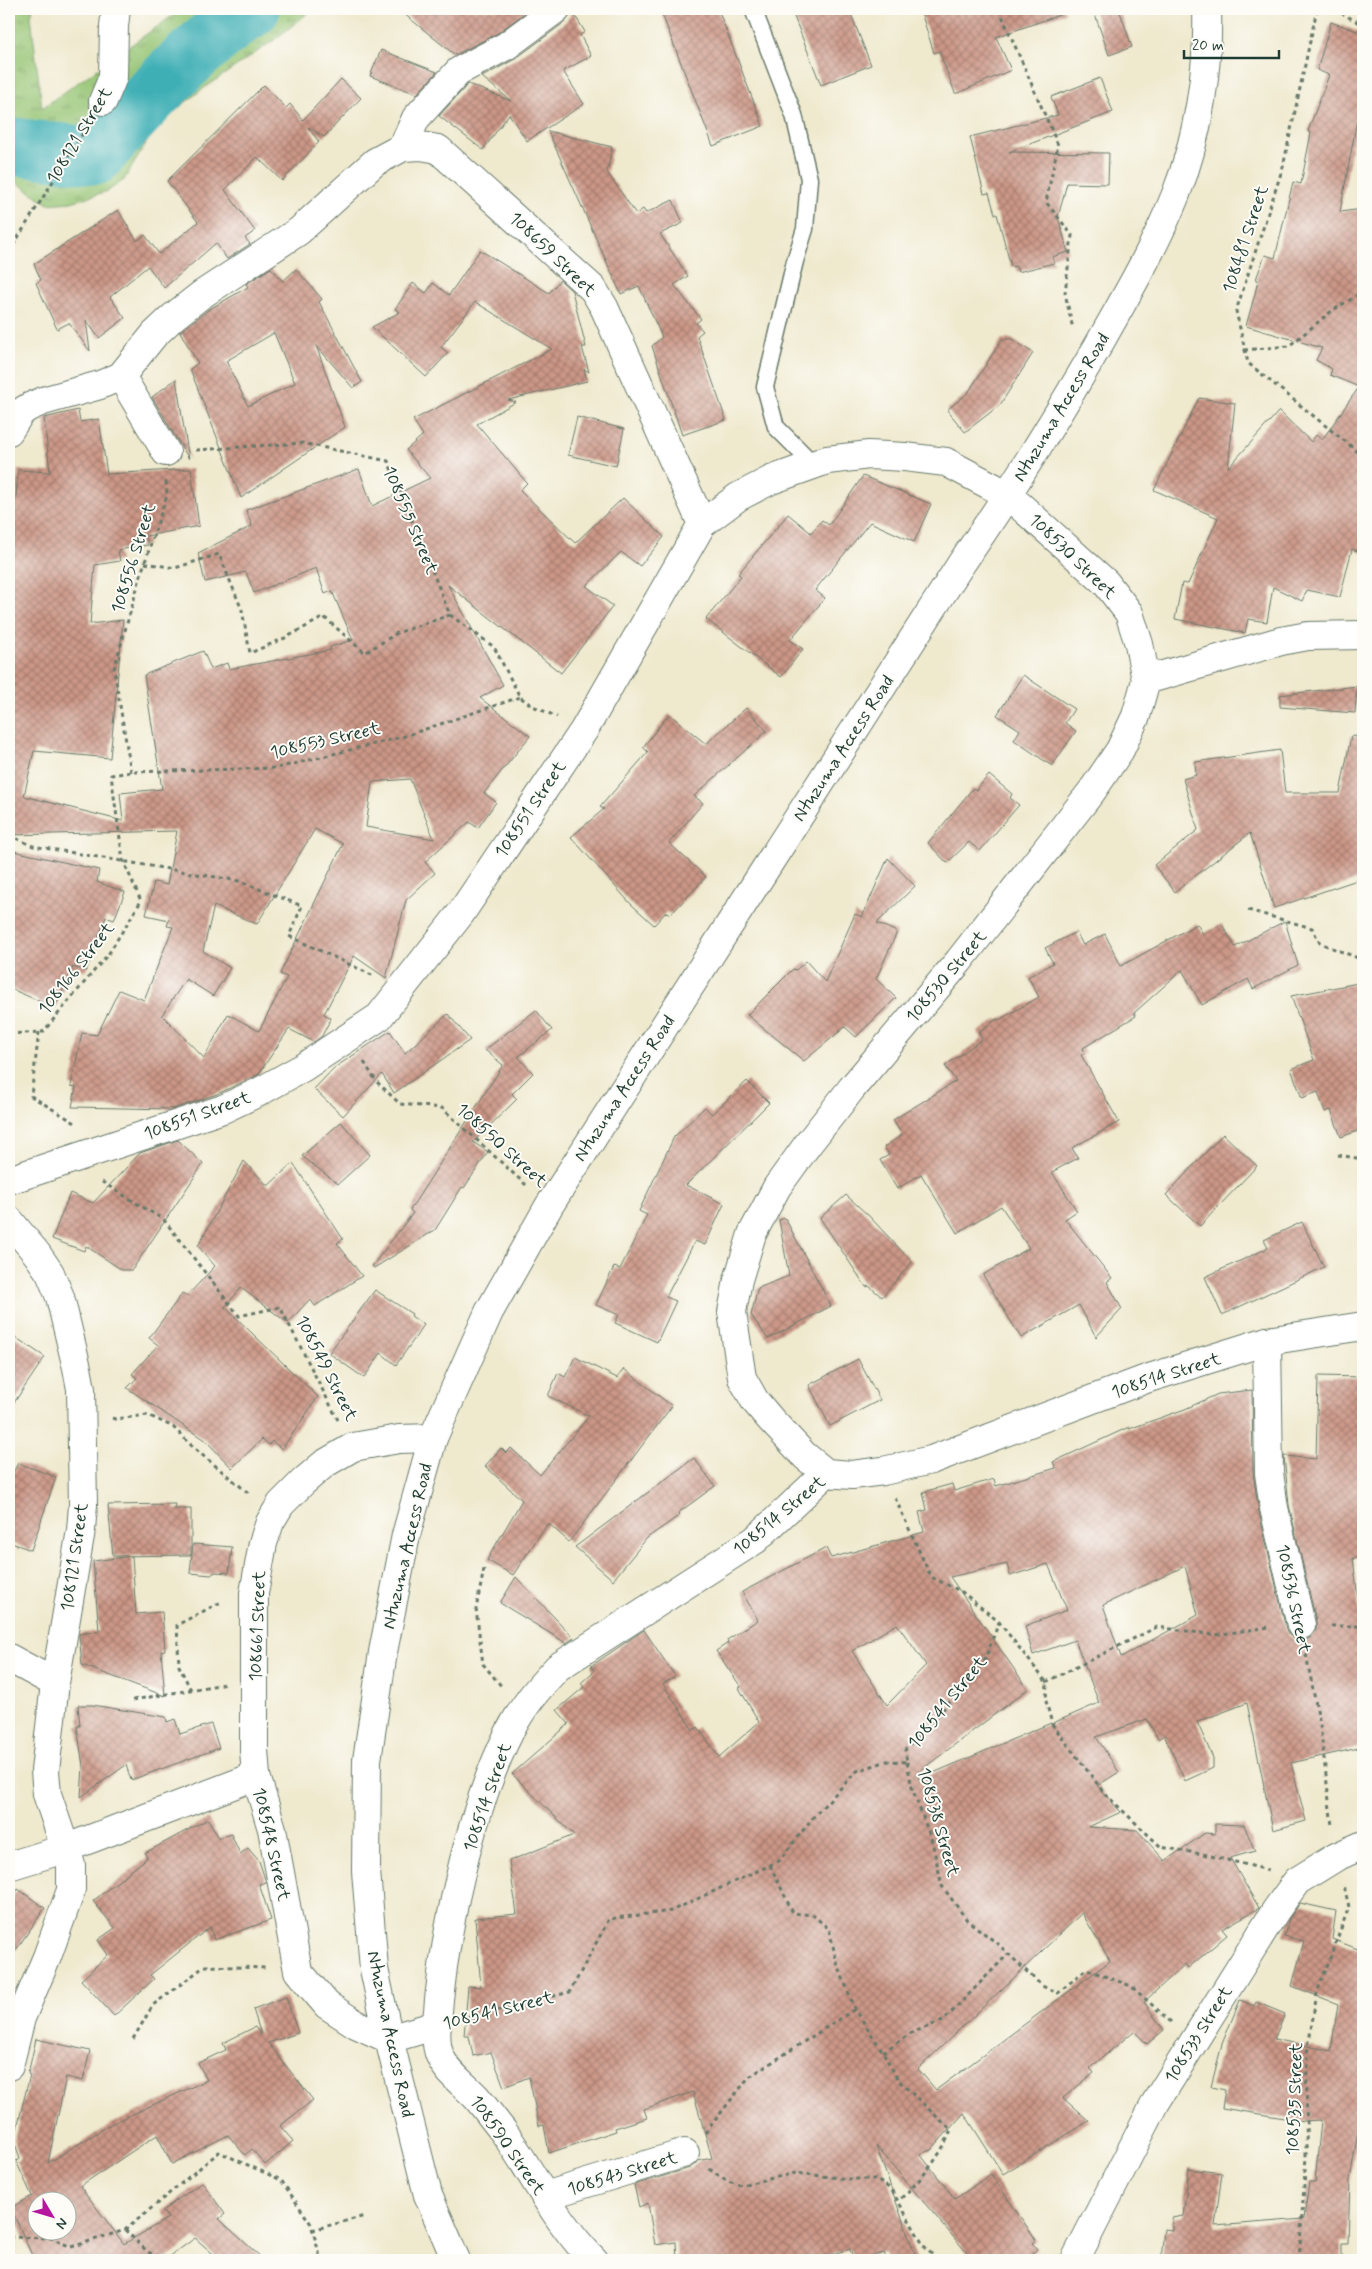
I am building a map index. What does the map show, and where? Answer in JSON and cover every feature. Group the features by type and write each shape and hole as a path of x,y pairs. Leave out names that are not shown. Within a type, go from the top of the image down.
{"street":[{"name":"108121 Street","path":"103,101 113,77 116,9"},
{"path":"403,147 416,118 459,71 506,46 556,9"},
{"name":"Ntuzuma Access Road","path":"456,2260 428,2195 389,2039 374,1969 366,1881 367,1760 382,1652 406,1534 434,1438 489,1312 549,1206 961,564 1008,495 1082,374 1140,272 1177,193 1198,117 1204,74 1207,9"},
{"name":"108659 Street","path":"121,376 154,335 173,317 201,296 299,231 375,162 403,147 421,146 438,149 451,158 593,289 604,307 702,524"},
{"path":"9,431 22,412 29,407 43,401 100,385 121,376 166,452"},
{"name":"108551 Street","path":"9,1180 223,1110 260,1092 350,1038 379,1017 461,913 584,730 702,524 738,497 771,480 827,460 869,455 946,462 1008,495"},
{"name":"108530 Street","path":"826,1473 805,1456 770,1420 755,1401 742,1378 732,1312 738,1280 752,1234 777,1187 808,1144 852,1088 959,961 1092,791 1120,750 1136,716 1146,680 1140,644 1129,612 1106,583 1008,495"},
{"path":"1146,680 1281,641 1308,636 1363,635"},
{"name":"108121 Street","path":"9,1220 50,1273 60,1296 81,1389 83,1506 81,1530 55,1683 45,1771 48,1794 64,1849 71,1865 71,1890 47,1957 21,2018 9,2066"},
{"name":"108514 Street","path":"437,2025 443,1963 475,1819 499,1756 521,1711 534,1691 558,1667 755,1540 826,1473 852,1475 883,1471 931,1460 1146,1379 1267,1341 1363,1326"},
{"name":"108536 Street","path":"1267,1341 1269,1473 1301,1625"},
{"name":"108661 Street","path":"256,1776 254,1603 262,1543 270,1522 281,1504 302,1482 324,1464 353,1447 399,1439 434,1438"},
{"path":"9,1658 55,1683"},
{"name":"108548 Street","path":"9,1866 64,1849 256,1776 272,1829 298,1971"},
{"name":"108533 Street","path":"1075,2260 1156,2102 1256,1941 1297,1881 1336,1857 1363,1845"},
{"path":"298,1971 327,2005 356,2024 389,2039"},
{"name":"108541 Street","path":"389,2039 437,2025"},
{"name":"108590 Street","path":"437,2025 440,2057 450,2071 477,2098 522,2158 576,2250 594,2260"},
{"name":"108543 Street","path":"545,2196 685,2154"}],"lane":[{"path":"753,9 794,115 809,179 806,229 795,261 765,387 776,427 814,465"}],"path":[{"path":"999,9 1058,145 1046,202 1072,235 1066,293 1082,374"},
{"name":"108481 Street","path":"1317,9 1283,167 1236,311 1248,364 1363,456"},
{"path":"1334,9 1363,25"},
{"name":"108121 Street","path":"9,252 52,180 103,101"},
{"path":"1244,350 1289,346 1333,310 1363,292"},
{"name":"108555 Street","path":"166,452 302,443 388,461 450,615"},
{"name":"108556 Street","path":"130,772 114,670 167,495 166,452"},
{"path":"145,563 175,568 219,554 242,610 250,653 285,638 324,617 365,653 397,632 450,615 494,647 520,697 533,706 584,730"},
{"name":"108553 Street","path":"130,772 277,768 402,737 520,697"},
{"path":"124,862 111,775 130,772"},
{"path":"9,835 33,846 239,881 302,906 290,936 401,989"},
{"name":"108166 Street","path":"9,1034 43,1032 109,953 141,901 124,862"},
{"path":"1248,910 1312,928 1320,942 1363,960"},
{"name":"108166 Street","path":"39,1032 30,1096 113,1146"},
{"name":"108550 Street","path":"350,1038 376,1081 400,1104 442,1108 549,1206"},
{"path":"1338,1155 1363,1159"},
{"name":"108549 Street","path":"68,1161 164,1220 239,1316 280,1307 353,1447"},
{"path":"82,1415 98,1410 115,1419 148,1415 173,1427 195,1448 275,1514"},
{"path":"883,1471 931,1577 962,1592 999,1622 1046,1682 1046,1701 1052,1724 1105,1794 1161,1847 1257,1866 1297,1881"},
{"path":"484,1569 476,1609 483,1664 521,1711"},
{"path":"192,1690 179,1666 177,1625 222,1601 254,1603"},
{"name":"108541 Street","path":"437,2025 570,1992 609,1919 671,1911 779,1860 815,1815 857,1771 887,1761 907,1762 905,1750 934,1720 984,1662 999,1622"},
{"path":"1046,1682 1157,1627 1215,1635 1282,1625 1363,1626"},
{"name":"108536 Street","path":"1301,1625 1320,1725 1336,1857"},
{"path":"133,1700 254,1678"},
{"name":"108538 Street","path":"907,1762 912,1788 932,1841 942,1886 967,1920 1008,1954 1042,1986 1058,1993 1086,1970 1131,1986 1194,2043"},
{"name":"108535 Street","path":"1299,2260 1306,2156 1307,2053 1317,1993 1349,1907 1336,1857"},
{"path":"770,1865 793,1913 813,1915 829,1929 837,1963 855,2009 883,2052 898,2080 951,2130 943,2150 914,2186 899,2200"},
{"path":"883,2052 911,2033 943,2021 1008,1954"},
{"path":"133,2039 153,2005 205,1966 262,1967 298,1971"},
{"name":"108543 Street","path":"685,2154 703,2136 749,2077 855,2009"},
{"path":"9,2237 52,2238 71,2247 125,2230 219,2152 281,2180 311,2224 320,2260"},
{"path":"685,2154 734,2184 741,2185 772,2180 796,2173 848,2179 875,2179 891,2188 924,2246 937,2260"},
{"path":"312,2230 365,2216"},
{"path":"125,2230 148,2252 165,2260"}],"green space":[{"path":"9,9 33,9 31,16 42,108 182,9 313,9 273,41 200,91 168,116 150,137 124,180 108,191 71,202 48,204 9,177"}],"building":[{"path":"398,9 530,9 498,33 455,55"},
{"path":"571,9 585,32 580,35 591,56 563,71 584,104 527,141 509,114 483,150 439,116 468,84 511,101 482,77 515,59 565,22 570,16"},
{"path":"660,9 718,9 763,126 713,146"},
{"path":"791,9 849,9 871,65 821,85"},
{"path":"920,9 1065,9 1065,13 996,37 1011,70 955,93 939,51 934,53"},
{"path":"1093,9 1119,9 1132,47 1109,55"},
{"path":"1331,22 1363,33 1363,122 1357,120 1340,212 1363,209 1363,553 1352,549 1340,597 1307,590 1302,601 1273,587 1267,622 1248,619 1245,633 1175,619 1182,583 1188,584 1218,518 1154,490 1199,398 1235,403 1228,468 1279,411 1311,442 1316,435 1322,440 1359,387 1330,375 1332,369 1316,360 1322,348 1246,326 1258,280 1256,279 1265,255 1275,258 1293,182 1301,184 1311,133 1308,131 1329,75 1317,70"},
{"path":"381,50 437,72 417,94 370,76"},
{"path":"1100,78 1113,112 1009,152 1109,153 1108,184 1067,183 1058,217 1068,252 1052,257 1054,263 1018,272 1016,266 1011,267 997,214 995,214 989,193 984,194 970,137 1058,115 1051,97"},
{"path":"341,79 361,98 324,137 308,127 319,142 282,181 257,157 225,190 255,231 245,238 250,244 227,259 216,243 164,288 148,266 110,297 125,318 99,338 86,320 90,351 69,323 57,329 36,283 41,280 34,264 118,210 137,241 145,235 159,254 198,222 167,181 264,85 286,108 290,104 303,120"},
{"path":"548,131 612,147 607,172 636,214 643,209 646,213 673,200 683,223 660,234 688,276 674,285 701,319 696,323 703,331 697,336 726,420 682,435 652,346 662,337 639,286 621,294"},
{"path":"480,250 549,293 560,280 572,291 586,347 582,347 589,372 584,369 587,381 508,400 516,402 477,424 527,483 520,490 575,543 623,498 664,537 640,566 621,552 586,586 613,606 561,673 448,585 503,685 480,698 530,736 484,793 496,802 478,828 469,822 425,862 435,873 406,900 386,978 354,956 324,1014 331,1018 322,1036 314,1042 289,1029 258,1075 217,1094 173,1109 72,1107 76,1087 71,1086 82,1033 97,1035 119,990 144,1000 173,927 167,926 169,920 146,915 154,882 167,885 177,831 9,835 9,498 16,498 18,470 50,472 44,418 78,410 80,422 99,419 107,474 191,469 199,526 146,536 148,545 118,550 120,561 95,565 90,624 123,620 110,758 34,751 24,796 123,821 120,793 162,789 144,675 203,651 211,669 227,663 229,669 331,650 330,647 353,640 332,591 325,594 316,568 254,593 246,572 205,582 198,553 252,526 246,510 359,469 372,506 430,478 406,450 423,435 413,420 552,349 475,302 441,347 448,353 426,377 372,327 400,312 395,309 413,283 426,293 433,283 449,295","holes":["410,779 434,839 366,827 372,782","315,829 343,844 280,974 287,977 259,1031 228,1014 204,1058 162,1015 186,979 213,996 230,968 203,951 214,906 257,924"]},
{"path":"271,268 283,281 296,269 322,299 319,302 362,382 353,388 316,345 345,427 241,498 190,369 198,363 180,332 208,310 248,287 246,284","holes":["274,333 295,383 248,406 226,361"]},
{"path":"1002,339 1012,339 1033,353 1000,405 965,432 947,410 968,393"},
{"path":"176,379 189,459 152,397"},
{"path":"577,417 624,429 616,466 568,455"},
{"path":"863,476 931,504 914,542 870,522 815,590 825,598 790,640 803,649 781,677 706,619 741,576 738,574 788,514 811,533 822,520 829,525"},
{"path":"1023,675 1074,709 1065,723 1076,731 1052,766 1014,740 1020,730 997,715"},
{"path":"1357,686 1355,713 1280,707 1280,695"},
{"path":"746,708 767,731 694,796 703,803 669,843 706,877 671,914 666,912 654,925 630,903 571,837 604,809 600,807 648,752 643,747 669,714 706,744"},
{"path":"1351,736 1363,737 1363,878 1274,908 1250,833 1175,892 1154,865 1198,830 1183,779 1196,775 1195,762 1280,750 1285,793 1340,793"},
{"path":"989,775 1012,794 1010,798 1019,805 980,851 969,842 947,863 928,843 973,788 976,790"},
{"path":"9,850 99,870 97,882 125,892 114,920 106,917 86,971 73,967 55,1008 9,988"},
{"path":"888,858 915,886 877,923 897,932 876,979 896,998 856,1037 845,1027 804,1061 747,1015 793,969 796,970 806,961 825,982 855,914 862,917"},
{"path":"1285,921 1298,965 1253,989 1248,979 1202,1005 1182,970 1134,1013 1136,1016 1083,1048 1085,1053 1081,1055 1119,1122 1072,1148 1078,1158 1052,1172 1077,1211 1065,1219 1112,1278 1107,1282 1122,1309 1096,1337 1079,1305 1021,1338 983,1275 1029,1248 1001,1206 957,1233 921,1174 897,1189 880,1160 889,1155 884,1147 902,1135 893,1120 956,1081 945,1066 982,1039 978,1032 997,1019 999,1020 1039,997 1028,977 1053,963 1045,948 1076,932 1083,945 1105,934 1121,966 1197,924 1203,934 1222,924 1235,947"},
{"path":"1363,982 1363,1129 1341,1137 1331,1110 1325,1112 1318,1092 1302,1098 1291,1069 1314,1060 1291,996"},
{"path":"536,1010 552,1030 518,1057 533,1073 512,1094 517,1099 473,1142 488,1152 464,1188 462,1187 435,1230 374,1268 372,1266 413,1213 410,1210 503,1065 485,1050"},
{"path":"448,1014 470,1040 394,1093 382,1074 343,1116 314,1089 334,1068 390,1031 405,1053"},
{"path":"747,1081 769,1103 686,1185 724,1204 705,1245 695,1241 666,1297 676,1301 657,1342 615,1323 619,1315 596,1305 614,1267 620,1269 647,1215 639,1211 674,1137 705,1107 712,1114"},
{"path":"341,1122 370,1155 338,1184 302,1156"},
{"path":"1223,1134 1257,1166 1200,1226 1166,1195"},
{"path":"178,1140 203,1164 132,1270 122,1270 86,1246 84,1251 52,1239 70,1193 93,1203 140,1153"},
{"path":"244,1161 268,1186 293,1163 343,1239 337,1243 362,1276 315,1306 310,1299 288,1323 241,1288 225,1307 318,1397 282,1449 272,1441 269,1445 262,1439 232,1468 206,1441 127,1388 137,1378 132,1374 158,1345 149,1338 182,1294 187,1296 215,1266 198,1246"},
{"path":"846,1195 869,1216 912,1262 882,1297 869,1286 866,1287 820,1218"},
{"path":"785,1218 831,1306 768,1339 751,1315 758,1288 789,1276 779,1220"},
{"path":"1302,1222 1324,1267 1222,1315 1205,1277 1268,1248 1264,1240"},
{"path":"375,1290 412,1314 411,1316 424,1325 396,1365 381,1353 364,1378 329,1353"},
{"path":"9,1333 45,1357 9,1410"},
{"path":"575,1357 617,1378 624,1369 672,1406 569,1542 548,1523 513,1575 487,1560 522,1500 485,1466 501,1448 506,1453 511,1448 540,1475 589,1416 548,1396 558,1373 565,1377"},
{"path":"858,1359 880,1400 830,1426 809,1385"},
{"path":"1318,1376 1363,1377 1363,1558 1353,1558 1363,1640 1363,1665 1358,1666 1363,1701 1363,1747 1291,1763 1306,1821 1273,1830 1247,1703 1197,1722 1213,1758 1213,1768 1185,1781 1164,1735 1158,1739 1147,1719 1096,1737 1119,1772 1097,1786 1121,1812 1088,1827 1137,1830 1165,1861 1205,1833 1215,1834 1215,1824 1244,1825 1255,1851 1230,1858 1259,1908 1222,1929 1227,1935 1188,1968 1185,1964 1144,2002 1164,2030 1147,2044 1134,2031 1090,2068 1094,2073 1063,2098 1089,2121 1003,2174 964,2113 931,2150 920,2154 955,2199 991,2174 1036,2240 1032,2243 1037,2249 1025,2260 973,2260 876,2146 917,2260 887,2260 884,2253 853,2260 850,2249 811,2260 677,2260 676,2242 655,2245 648,2203 639,2207 634,2185 690,2168 698,2161 712,2158 693,2092 644,2109 647,2118 615,2128 616,2131 549,2153 544,2125 539,2126 529,2077 504,2087 491,2052 473,2056 469,2036 464,2036 468,1986 481,1987 475,1918 517,1914 509,1861 574,1835 512,1774 569,1724 557,1710 584,1687 581,1683 594,1671 591,1666 644,1630 675,1676 663,1684 693,1730 698,1727 719,1757 759,1722 739,1688 741,1687 716,1651 728,1643 727,1640 758,1620 742,1592 826,1548 831,1558 924,1532 919,1512 927,1510 923,1492 952,1484 954,1491 994,1479 996,1486 1056,1468 1053,1462 1129,1427 1129,1429 1185,1409 1218,1394 1252,1390 1253,1473 1259,1512 1286,1629 1289,1635 1296,1640 1305,1640 1311,1637 1316,1630 1316,1621 1289,1505 1284,1456 1316,1459","holes":["1007,1564 1010,1576 1048,1564 1067,1610 1025,1626 1033,1655 1075,1640 1099,1703 1053,1723 1054,1728 1051,1723 919,1779 916,1774 1028,1689 950,1577","1185,1566 1198,1615 1121,1657 1103,1605","897,1624 926,1665 887,1705 852,1651","1082,1913 1110,1961 936,2090 918,2069"]},
{"path":"694,1458 715,1486 678,1513 680,1515 647,1538 613,1580 575,1547"},
{"path":"18,1463 56,1477 31,1550 9,1542 9,1481"},
{"path":"175,1504 174,1509 191,1509 191,1555 113,1556 108,1505"},
{"path":"193,1544 232,1547 229,1573 215,1572 211,1575 190,1573"},
{"path":"132,1556 136,1614 162,1612 165,1650 161,1651 165,1696 82,1665 79,1634 99,1631 93,1561"},
{"path":"516,1577 574,1638 566,1643 500,1603"},
{"path":"78,1705 92,1705 166,1717 167,1722 175,1719 180,1734 211,1724 219,1748 131,1780 126,1765 81,1797 83,1766 77,1726 80,1726"},
{"path":"208,1819 219,1838 231,1834 240,1854 248,1848 259,1861 266,1882 259,1884 271,1920 214,1940 210,1927 150,1975 154,1979 114,2016 81,1980 108,1955 98,1940 115,1928 93,1901 147,1858 145,1853"},
{"path":"18,1889 45,1908 9,1960 9,1903"},
{"path":"1300,1903 1336,1911 1332,1939 1363,1951 1363,2118 1360,2118 1350,2180 1348,2243 1342,2243 1342,2259 1161,2260 1164,2229 1172,2230 1172,2218 1183,2216 1189,2169 1222,2173 1215,2226 1304,2219 1309,2182 1315,2182 1321,2120 1303,2121 1222,2108 1225,2090 1211,2087 1222,2044 1240,2000 1254,2006 1256,2002 1285,2014 1274,2039 1331,2051 1338,2004 1292,1986 1304,1941 1284,1936 1289,1919"},
{"path":"286,1997 298,2033 268,2043 313,2100 280,2126 293,2141 265,2165 252,2149 245,2155 228,2135 172,2164 157,2135 80,2186 124,2244 168,2218 162,2211 202,2182 225,2214 219,2219 264,2260 220,2260 195,2238 165,2260 34,2260 11,2208 28,2198 28,2242 78,2242 78,2192 30,2192 16,2161 20,2159 14,2140 30,2075 28,2074 36,2039 90,2051 83,2081 66,2077 48,2163 111,2124 207,2080 198,2063 226,2050 223,2043 255,2027 261,2035 253,2009"}],"waterway":[{"path":"9,146 95,156 188,59 208,41 251,9"}]}
